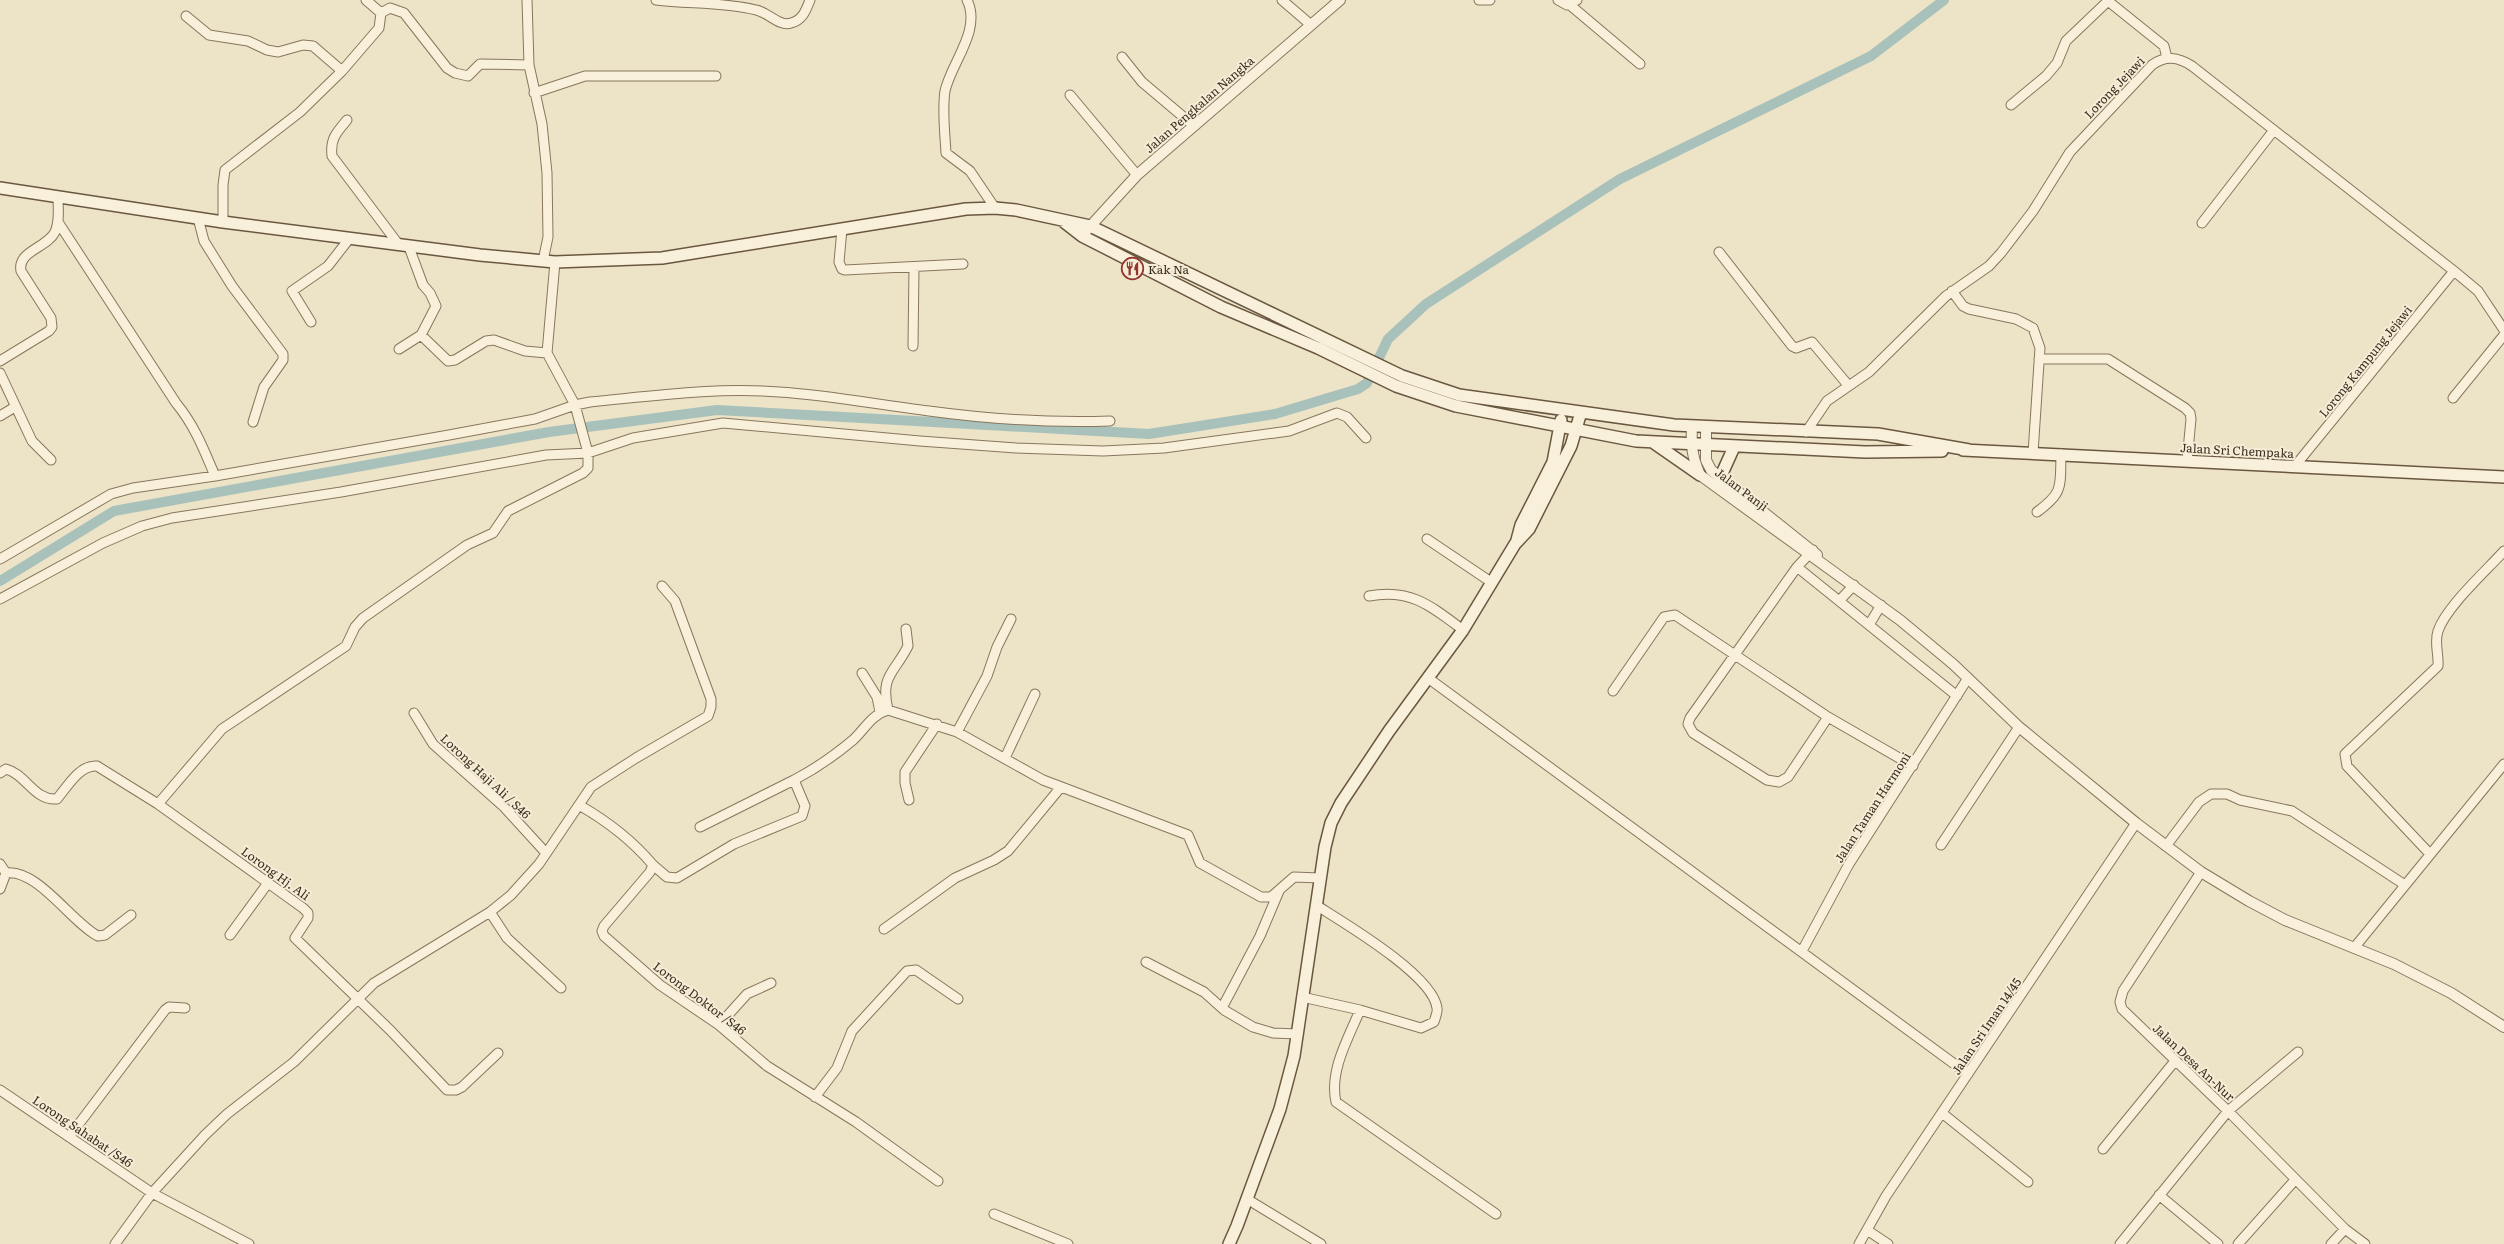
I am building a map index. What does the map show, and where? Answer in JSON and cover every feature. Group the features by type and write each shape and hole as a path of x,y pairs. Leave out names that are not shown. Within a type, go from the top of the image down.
{"main road":[{"path":"0,188 350,239 549,261 662,258 966,209 995,208 1016,210 1090,226 1357,354 1394,380 1459,395 1692,426 1878,434 1969,450"},
{"path":"1063,221 1082,236 1221,307 1318,348 1346,362 1456,406 1653,442 1865,452 1969,450"},
{"path":"1516,544 1521,524 1553,462 1563,410"},
{"path":"1229,1244 1280,1109 1298,1034 1320,878 1331,823 1341,803 1389,730 1463,630 1491,582 1516,544 1529,529 1571,446 1581,412"},
{"path":"1653,442 1700,475"},
{"path":"1720,478 1734,447"},
{"name":"Jalan Sri Chempaka","path":"1969,450 2503,476"}],"street":[{"path":"366,0 382,13"},
{"path":"158,804 222,729 346,646 355,627 363,618 467,545 493,533 508,510 583,473 588,468 586,442 576,409 547,353 549,261 547,173 542,124 529,64 527,0"},
{"path":"656,0 759,10 782,23 790,24 804,13 810,0"},
{"path":"967,0 971,13 970,25 945,91 946,153 970,171 995,208"},
{"path":"1282,0 1311,25"},
{"name":"Jalan Pengkalan Nangka","path":"1082,236 1137,175 1340,0"},
{"path":"1479,0 1490,0"},
{"path":"1558,0 1574,3 1640,64"},
{"path":"2011,105 2046,76 2057,63 2066,41 2109,1 2164,46 2167,58 2184,61 2192,66 2454,271 2478,291 2504,330"},
{"path":"223,222 222,185 225,170 300,112 342,71 379,28 382,13 390,8 397,8 404,13 447,68 455,74 468,76 480,64 529,64"},
{"path":"186,16 209,35 248,41 267,50 278,52 303,45 313,46 342,71"},
{"path":"1122,57 1142,82 1193,125"},
{"name":"Lorong Jejawi","path":"1806,432 1827,401 1869,372 1952,291 1989,266 2001,254 2034,211 2070,152 2152,65 2167,58"},
{"path":"534,93 585,76 716,76"},
{"path":"1070,96 1137,175"},
{"path":"347,120 333,135 330,145 332,156 404,246 423,285 430,293 436,306 420,335 399,350"},
{"path":"2202,223 2274,130"},
{"path":"0,361 49,331 52,327 51,318 21,271 20,265 24,256 48,241 58,222 58,197"},
{"path":"198,218 204,241 232,286 284,354 283,360 264,387 253,422"},
{"path":"58,222 192,424 215,476"},
{"path":"842,229 839,262 842,268 862,271 963,264"},
{"path":"311,322 292,291 328,266 350,239"},
{"path":"1719,252 1792,346 1796,348 1812,342 1848,385"},
{"path":"913,346 914,268"},
{"name":"Lorong Kampung Jejawi","path":"2295,466 2454,271"},
{"path":"1952,291 1963,306 2016,319 2033,328 2039,346 2033,453"},
{"path":"420,335 448,361 455,360 486,341 494,340 525,351 547,353"},
{"path":"2453,398 2504,336"},
{"path":"2039,359 2108,359 2188,410 2191,419 2186,461"},
{"path":"0,373 32,442 52,460"},
{"path":"0,559 111,494 133,488 215,476 535,419 576,409 718,390 798,394 930,412 1000,418 1040,421 1110,421"},
{"path":"0,416 15,407"},
{"path":"0,599 103,543 142,526 172,518 331,494 546,455 588,453 633,438 723,423 930,442 1016,448 1103,451 1164,448 1289,431 1337,413 1347,417 1366,438"},
{"name":"Jalan Panji","path":"1692,426 1691,445 1693,460 1700,475 1810,552"},
{"path":"1706,427 1706,460 1711,470 1824,564 1881,605 1968,678 2019,727 2166,846 2201,872 2249,901 2286,920 2394,964 2451,993 2504,1027"},
{"path":"2037,512 2055,499 2058,493 2061,454"},
{"path":"1427,538 1491,582"},
{"path":"2430,854 2347,766 2344,758 2347,751 2438,666 2436,639 2438,630 2455,605 2504,551"},
{"path":"1810,552 1797,567 1688,720 1688,726 1692,733 1768,781 1781,782 1790,776 1828,716"},
{"path":"1797,567 1957,696"},
{"path":"1839,601 1854,585"},
{"path":"115,1244 152,1193 227,1114 294,1062 374,983 490,912 511,895 546,853 591,787 604,777 708,716 711,708 710,700 675,601 662,586"},
{"path":"1369,596 1385,593 1400,594 1427,603 1463,630"},
{"path":"1869,625 1881,605"},
{"path":"1613,691 1667,616 1680,617 1828,716 1913,766"},
{"path":"957,732 987,676 997,647 1011,619"},
{"path":"700,827 819,767 884,711 884,689 888,678 908,646 906,629"},
{"path":"862,673 884,711 937,724 957,732 1043,780 1188,835 1200,863 1253,893 1268,898 1294,877 1320,878"},
{"path":"1428,678 1968,1074"},
{"name":"Jalan Taman Harmoni","path":"1802,951 1849,864 1968,678"},
{"path":"1005,758 1035,694"},
{"name":"Lorong Haji Ali / S46","path":"414,713 433,744 504,807 546,853"},
{"path":"909,800 905,783 905,772 937,724"},
{"path":"1941,845 2019,727"},
{"path":"2354,948 2504,764"},
{"name":"Lorong Hj. Ali","path":"0,773 6,769 12,771 41,796 57,799 84,769 90,765 97,766 158,804 268,882 308,913 308,918 295,938 358,999"},
{"path":"579,805 638,846 653,865 668,877 677,878 734,844 802,816 805,806 794,780"},
{"path":"884,929 955,878 994,860 1008,851 1061,787"},
{"path":"2166,846 2198,802 2211,794 2227,794 2240,800 2292,811 2405,885"},
{"name":"Jalan Sri Iman 14/45","path":"1859,1244 1886,1196 2136,823"},
{"path":"0,864 6,873"},
{"name":"Lorong Doktor /S46","path":"653,865 650,872 604,926 602,934 660,985 719,1025 767,1066 856,1122 938,1182"},
{"name":"Jalan Desa An-Nur","path":"2201,872 2123,991 2120,1002 2126,1015 2228,1111 2345,1229 2365,1244"},
{"path":"0,889 6,873"},
{"path":"6,873 20,874 40,887 98,936 104,935 132,915"},
{"path":"230,935 268,882"},
{"path":"1222,1008 1260,936 1280,889"},
{"path":"1302,997 1360,1010 1420,1028 1434,1022 1437,1008 1422,981 1376,944 1316,905"},
{"path":"490,912 507,938 561,988"},
{"path":"1146,962 1204,992 1222,1008 1253,1027 1273,1033 1298,1034"},
{"path":"815,1097 837,1068 852,1031 907,970 916,970 958,999"},
{"path":"719,1025 748,994 771,983"},
{"path":"358,999 447,1090 456,1090 462,1087 498,1053"},
{"path":"69,1137 165,1010 170,1007 185,1008"},
{"path":"1360,1010 1336,1070 1333,1089 1336,1102 1496,1214"},
{"path":"2120,1244 2228,1111 2298,1052"},
{"path":"2103,1149 2175,1061"},
{"name":"Lorong Sahabat /S46","path":"0,1090 152,1193 249,1244"},
{"path":"1942,1113 2028,1182"},
{"path":"2238,1244 2295,1180"},
{"path":"2159,1195 2218,1244"},
{"path":"1247,1199 1322,1244"},
{"path":"994,1214 1068,1244"},
{"path":"2331,1244 2345,1229"},
{"path":"1867,1230 1888,1244"}],"waterway":[{"path":"0,581 114,511 549,432 717,410 1149,434 1275,414 1358,389 1367,383 1388,339 1426,304 1620,179 1871,56 1944,0"}],"place":[{"name":"Kak Na","path":"1132,269"}]}
